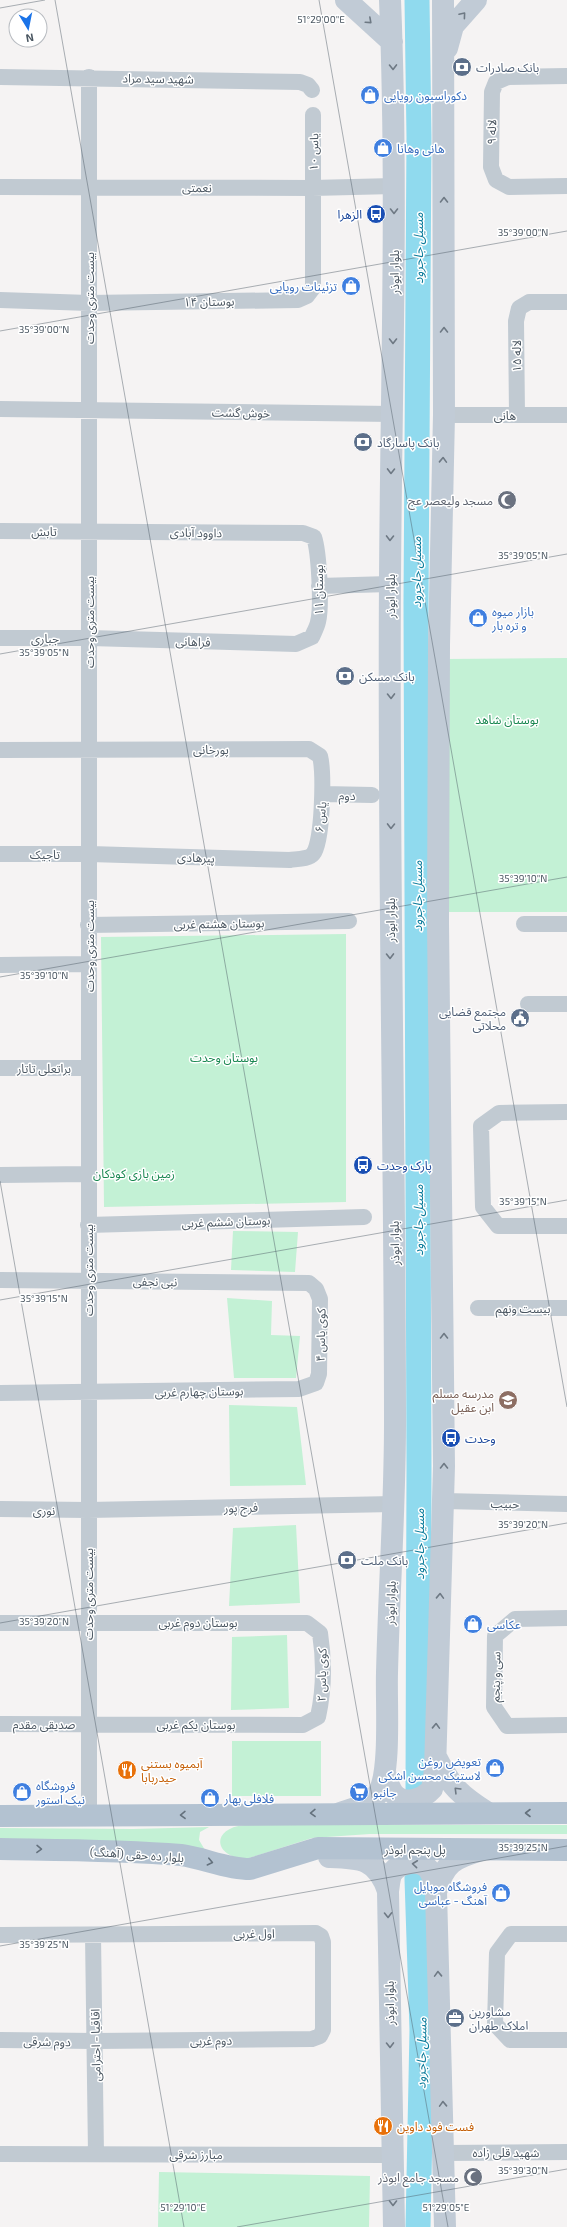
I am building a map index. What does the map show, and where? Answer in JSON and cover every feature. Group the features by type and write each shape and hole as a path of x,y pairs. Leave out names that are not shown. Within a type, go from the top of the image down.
{"main road":[{"path":"346,0 392,42"},
{"name":"بلوار ابوذر","path":"340,1813 362,1806 378,1796 386,1776 386,1677 394,1504 395,1286 390,920 390,584 394,186 390,0"},
{"path":"386,1776 394,1795 409,1800 420,1800 432,1789 435,1755 444,1501 444,1308 439,1101 438,915 439,645 444,415 443,0"},
{"path":"444,58 453,26 476,0"},
{"path":"435,1755 448,1781 455,1789 488,1813"},
{"path":"0,1816 340,1813 567,1813"},
{"name":"بلوار ده حقی (آهنگ)","path":"0,1849 150,1852 184,1856 240,1869 250,1869 318,1848 366,1849"},
{"name":"پل پنجم ابوذر","path":"366,1849 486,1849"},
{"path":"436,1892 440,1877 446,1866 456,1858 486,1849 567,1850"},
{"name":"بلوار ابوذر","path":"292,1857 356,1858 375,1867 382,1876 388,1891 394,2227"},
{"path":"388,1891 391,1874 398,1866 412,1863 425,1866 432,1875 436,1892 445,2227"}],"street":[{"name":"لاله ۹","path":"567,76 508,77 496,82 492,92 491,167 496,180 509,187 567,186"},
{"name":"شهید سید مراد","path":"0,77 89,77 300,82 308,85 312,90"},
{"name":"بیست متری وحدت","path":"89,77 89,1816"},
{"name":"یاس ۱۰","path":"312,188 313,115"},
{"name":"نعمتی","path":"0,187 89,186 312,188 394,186"},
{"name":"بوستان ۱۴","path":"0,300 89,303 298,300 307,296 313,288 312,188"},
{"name":"لاله ۱۵","path":"516,415 516,321 519,308 529,302 567,302"},
{"name":"خوش گشت","path":"0,409 392,414"},
{"name":"هانی","path":"444,415 567,415"},
{"name":"تابش","path":"0,531 89,531"},
{"name":"داوود آبادی","path":"89,531 303,533"},
{"name":"بوستان ۱۱","path":"296,644 312,636 318,622 318,548 314,537 303,533"},
{"path":"319,586 390,584"},
{"name":"جباری","path":"0,638 90,638"},
{"name":"فراهانی","path":"90,638 296,644"},
{"name":"پورخانی","path":"0,750 309,748 320,756 323,767"},
{"name":"یاس ۶","path":"303,858 312,855 317,848 323,794 323,767"},
{"name":"دوم","path":"323,794 372,795"},
{"name":"تاجیک","path":"0,854 90,854"},
{"name":"پیرهادی","path":"90,854 290,860 303,858"},
{"name":"بوستان هشتم غربی","path":"88,925 349,920"},
{"path":"524,924 567,924"},
{"path":"0,964 88,964"},
{"path":"528,1004 567,1004"},
{"name":"براتعلی تاتار","path":"0,1068 88,1068"},
{"path":"567,1112 499,1113 481,1126 483,1207 498,1226 567,1226"},
{"path":"0,1175 88,1174"},
{"name":"بوستان ششم غربی","path":"88,1226 364,1217"},
{"name":"نبی نجفی","path":"0,1280 309,1283"},
{"name":"کوی یاس ۴","path":"309,1283 316,1289 320,1299 319,1374 316,1383 309,1387"},
{"name":"بیست ونهم","path":"478,1308 567,1308"},
{"name":"بوستان چهارم غربی","path":"0,1393 299,1389 309,1387"},
{"name":"حبیب","path":"444,1501 567,1504"},
{"name":"فرج پور","path":"88,1510 394,1504"},
{"name":"نوری","path":"0,1510 88,1510"},
{"name":"سی و پنجم","path":"567,1618 515,1619 495,1636 494,1708 507,1726 567,1725"},
{"name":"بوستان دوم غربی","path":"0,1623 307,1623"},
{"name":"کوی یاس ۲","path":"303,1725 318,1717 322,1702 322,1647 320,1633 307,1623"},
{"name":"صدیقی مقدم","path":"0,1724 88,1724"},
{"name":"بوستان یکم غربی","path":"88,1724 303,1725"},
{"name":"اول غربی","path":"93,1935 316,1933 321,1936 323,1942 323,2030"},
{"path":"567,1934 511,1934 496,1953 495,2024 510,2040 567,2040"},
{"path":"0,1935 93,1935"},
{"name":"اقاقیا - احترامی","path":"93,1935 96,2154"},
{"name":"دوم غربی","path":"95,2042 312,2038 320,2036 323,2030"},
{"name":"دوم شرقی","path":"0,2040 95,2042"},
{"name":"شهید قلی زاده","path":"444,2153 567,2152"},
{"name":"مبارز شرقی","path":"0,2154 393,2155"}],"green space":[{"name":"بوستان شاهد","path":"567,658 567,912 449,912 445,659"},
{"name":"بوستان وحدت","path":"346,934 346,1202 104,1207 101,937"},
{"path":"233,1231 298,1232 295,1272 231,1270"},
{"path":"227,1298 272,1301 271,1335 300,1336 296,1378 234,1378"},
{"path":"229,1405 297,1407 306,1485 230,1486"},
{"path":"296,1525 300,1603 229,1606 233,1528"},
{"path":"287,1635 289,1708 231,1710 232,1637"},
{"path":"232,1741 321,1741 321,1796 232,1796"},
{"path":"244,1825 567,1825 567,1834 370,1834 312,1838 246,1859 235,1857 227,1853 222,1848 220,1843 221,1837 225,1832"},
{"path":"209,1827 200,1832 199,1840 208,1855 0,1839 0,1828 133,1829"},
{"path":"159,2172 370,2176 369,2227 158,2227"}],"waterway":[{"name":"مسیل جاجرود","path":"417,0 419,137 416,604 419,1468 418,1792"},
{"name":"مسیل جاجرود","path":"417,1879 422,2030 418,2227"}],"place":[{"name":"بانک صادرات","path":"462,67"},
{"name":"دکوراسیون رویایی","path":"370,95"},
{"name":"هانی وهانا","path":"383,148"},
{"name":"الزهرا","path":"376,214"},
{"name":"تزئینات رویایی","path":"351,286"},
{"name":"بانک پاسارگاد","path":"363,442"},
{"name":"مسجد ولیعصر عج","path":"507,500"},
{"name":"بازار میوه و تره بار","path":"478,618"},
{"name":"بانک مسکن","path":"345,676"},
{"name":"مجتمع قضایی محلاتی","path":"520,1018"},
{"name":"پارک وحدت","path":"363,1165"},
{"name":"مدرسه مسلم ابن عقیل","path":"508,1400"},
{"name":"وحدت","path":"451,1438"},
{"name":"بانک ملت","path":"347,1560"},
{"name":"عکاسى","path":"473,1624"},
{"name":"تعویض روغن لاستیک محسن اشکی","path":"495,1768"},
{"name":"آبمیوه بستنی حیدربابا","path":"127,1770"},
{"name":"فروشگاه نیک استور","path":"22,1792"},
{"name":"جانبو","path":"359,1792"},
{"name":"فلافلی بهار","path":"210,1798"},
{"name":"فروشگاه موبایل آهنگ - عباسی","path":"501,1893"},
{"name":"مشاورین املاک طهران","path":"455,2018"},
{"name":"فست فود داوین","path":"383,2126"},
{"name":"مسجد جامع ابوذر","path":"473,2177"}],"park label":[{"name":"زمین بازی کودکان","path":"134,1173"}]}
